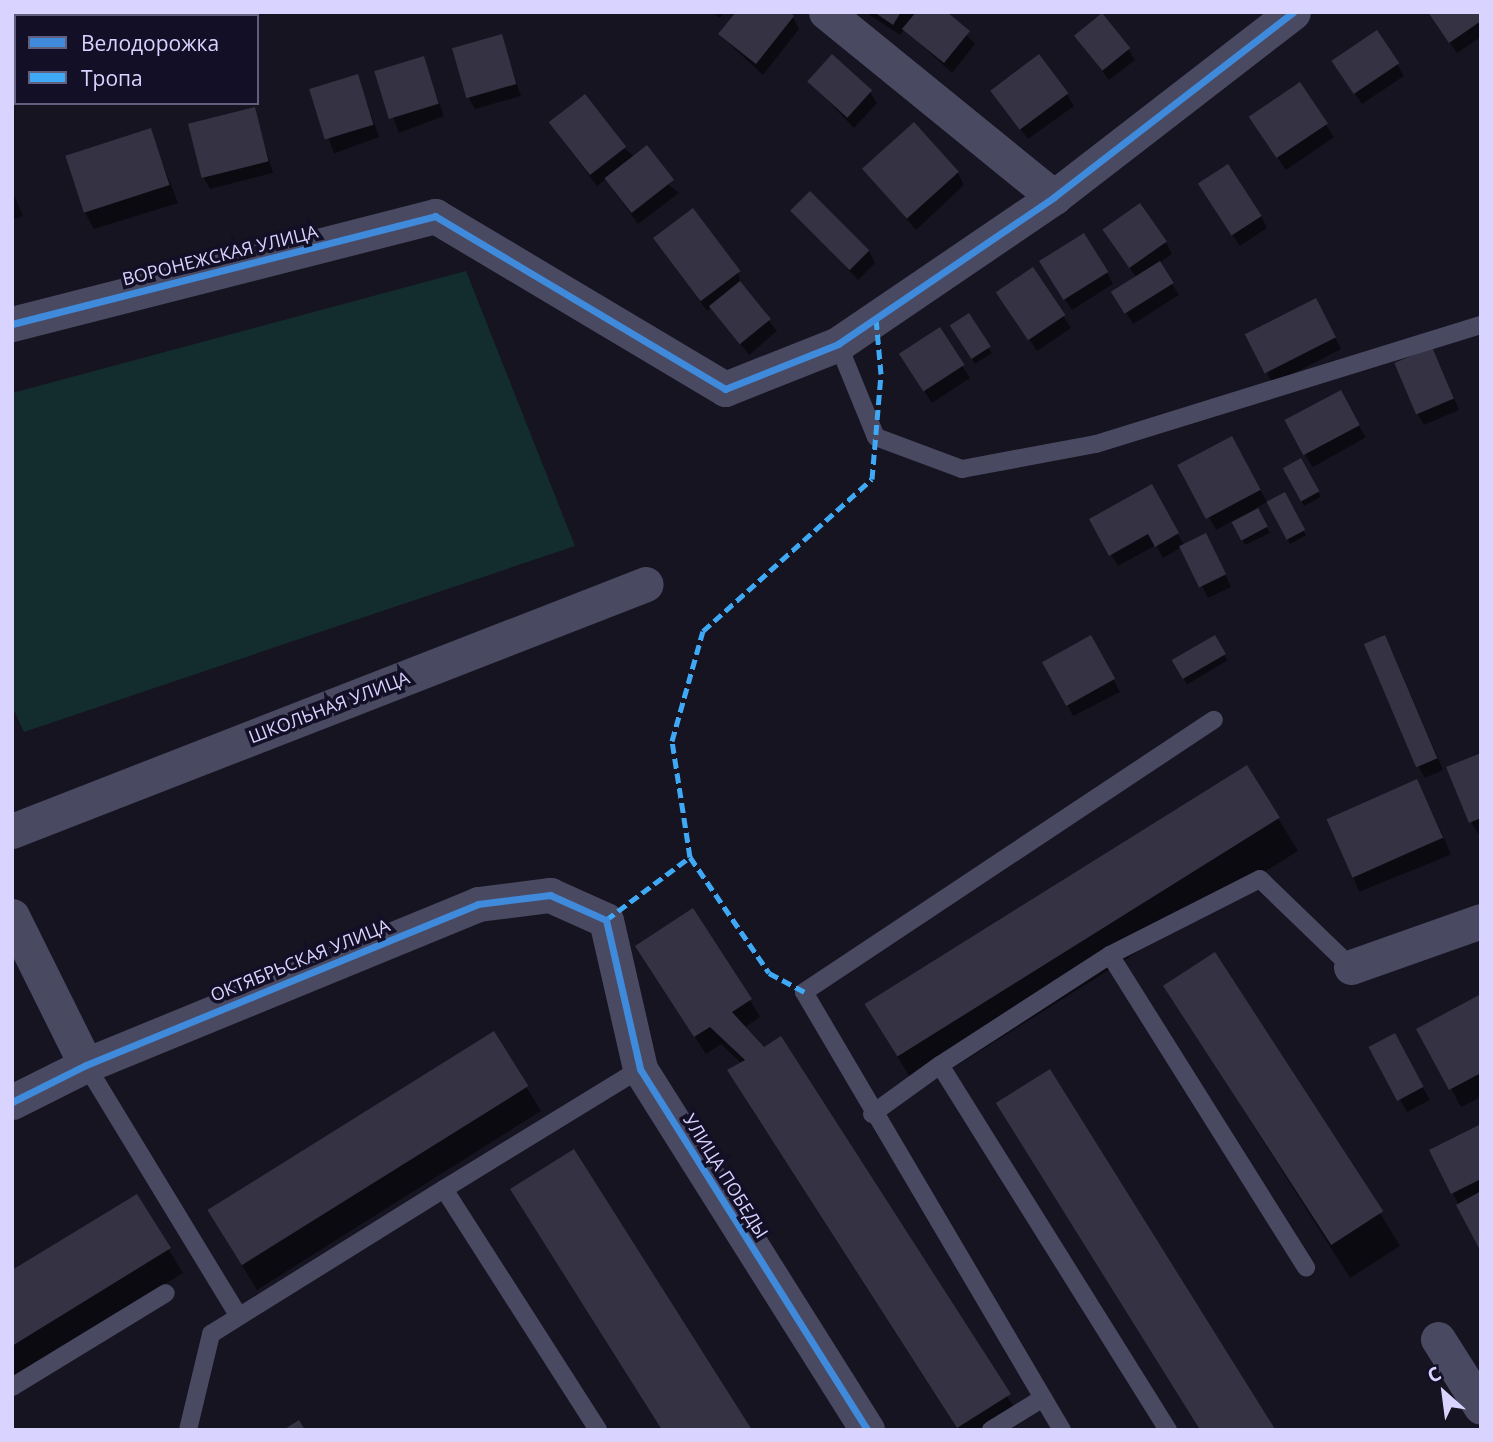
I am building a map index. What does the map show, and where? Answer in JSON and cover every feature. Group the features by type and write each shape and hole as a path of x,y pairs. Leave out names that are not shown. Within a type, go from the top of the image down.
{"street":[{"path":"826,12 1054,197"},
{"path":"838,344 1054,197 1293,12"},
{"name":"ВОРОНЕЖСКАЯ УЛИЦА","path":"12,324 435,216 725,389 838,344"},
{"name":"ШКОЛЬНАЯ УЛИЦА","path":"12,831 646,584"},
{"name":"ОКТЯБРЬСКАЯ УЛИЦА","path":"12,1102 86,1065 478,904 550,895 606,919"},
{"path":"12,916 86,1065"},
{"name":"УЛИЦА ПОБЕДЫ","path":"606,919 640,1069 867,1430"},
{"path":"1351,967 1481,921"},
{"path":"1438,1339 1481,1407"}],"lane":[{"path":"838,344 876,437 962,469 1096,444 1481,325"},
{"path":"1062,1430 872,1114 804,992 1214,720"},
{"path":"872,1114 940,1065 1110,955 1260,879 1351,967"},
{"path":"1110,955 1306,1268"},
{"path":"86,1065 237,1313"},
{"path":"940,1065 1168,1430"},
{"path":"188,1430 211,1334 237,1313 640,1069"},
{"path":"444,1189 598,1430"},
{"path":"12,1387 166,1293"},
{"path":"991,1430 1043,1398"}],"green space":[{"path":"466,271 575,546 24,732 12,706 12,393"}],"building":[{"path":"736,12 790,12 794,16 756,64 718,34"},
{"path":"874,12 901,12 893,25"},
{"path":"916,12 947,12 970,31 944,63 902,29"},
{"path":"1428,12 1481,12 1481,21 1449,43"},
{"path":"1102,13 1130,48 1102,71 1074,36"},
{"path":"1377,30 1399,63 1354,94 1331,61"},
{"path":"502,34 516,84 466,98 452,48"},
{"path":"832,54 872,90 847,118 807,81"},
{"path":"1039,54 1068,93 1020,130 990,91"},
{"path":"424,56 439,104 389,119 374,71"},
{"path":"358,74 373,125 325,140 309,89"},
{"path":"1300,82 1328,123 1277,158 1249,117"},
{"path":"585,94 626,147 590,175 549,122"},
{"path":"255,107 269,161 202,178 188,124"},
{"path":"914,122 959,172 907,219 862,169"},
{"path":"151,128 170,185 84,213 65,156"},
{"path":"647,145 674,180 632,213 604,178"},
{"path":"1228,164 1262,216 1232,236 1198,184"},
{"path":"810,191 869,250 850,270 790,211"},
{"path":"1140,203 1167,242 1129,268 1102,229"},
{"path":"693,208 741,271 701,301 653,238"},
{"path":"1084,233 1108,272 1063,300 1039,261"},
{"path":"1160,261 1174,283 1125,314 1111,292"},
{"path":"1033,267 1065,315 1028,340 996,292"},
{"path":"740,281 771,319 740,344 709,306"},
{"path":"1316,298 1336,337 1265,374 1245,334"},
{"path":"969,313 991,347 971,359 950,326"},
{"path":"940,327 965,365 923,391 899,354"},
{"path":"1432,347 1454,399 1416,415 1394,363"},
{"path":"1341,390 1360,425 1303,455 1284,420"},
{"path":"1232,436 1261,490 1206,519 1177,465"},
{"path":"1301,458 1319,491 1301,501 1283,468"},
{"path":"1152,484 1179,533 1155,547 1148,534 1109,556 1089,519"},
{"path":"1285,492 1305,530 1287,540 1266,502"},
{"path":"1258,508 1268,527 1241,541 1232,522"},
{"path":"1206,533 1226,574 1199,587 1179,546"},
{"path":"1091,635 1115,679 1066,706 1042,662"},
{"path":"1215,635 1226,654 1183,679 1172,660"},
{"path":"1385,635 1437,758 1416,767 1364,644"},
{"path":"1481,753 1481,818 1469,823 1446,767"},
{"path":"1247,765 1280,818 897,1057 865,1004"},
{"path":"1417,779 1443,837 1353,878 1327,819"},
{"path":"693,908 752,999 732,1012 764,1047 781,1036 1011,1394 957,1428 727,1070 745,1060 710,1027 694,1037 635,946"},
{"path":"1215,952 1383,1211 1331,1245 1163,986"},
{"path":"1479,995 1481,1073 1449,1090 1416,1029"},
{"path":"494,1031 528,1086 242,1265 207,1210"},
{"path":"1395,1033 1424,1087 1397,1101 1369,1047"},
{"path":"1050,1069 1276,1430 1200,1430 996,1103"},
{"path":"1481,1124 1481,1179 1451,1194 1429,1150"},
{"path":"574,1149 752,1430 662,1430 510,1189"},
{"path":"1481,1191 1481,1252 1456,1205"},
{"path":"137,1194 171,1248 12,1346 12,1270"},
{"path":"299,1420 305,1430 283,1430"}],"marked path":[{"path":"690,857 672,741 703,631 872,479 881,374 876,318"},
{"path":"606,920 690,857 769,973 804,992"}],"cycle path":[{"path":"12,324 435,216 725,389 838,344 1054,197 1293,12"},
{"path":"12,1102 86,1065 478,904 550,895 606,920 640,1069 867,1430"}]}
